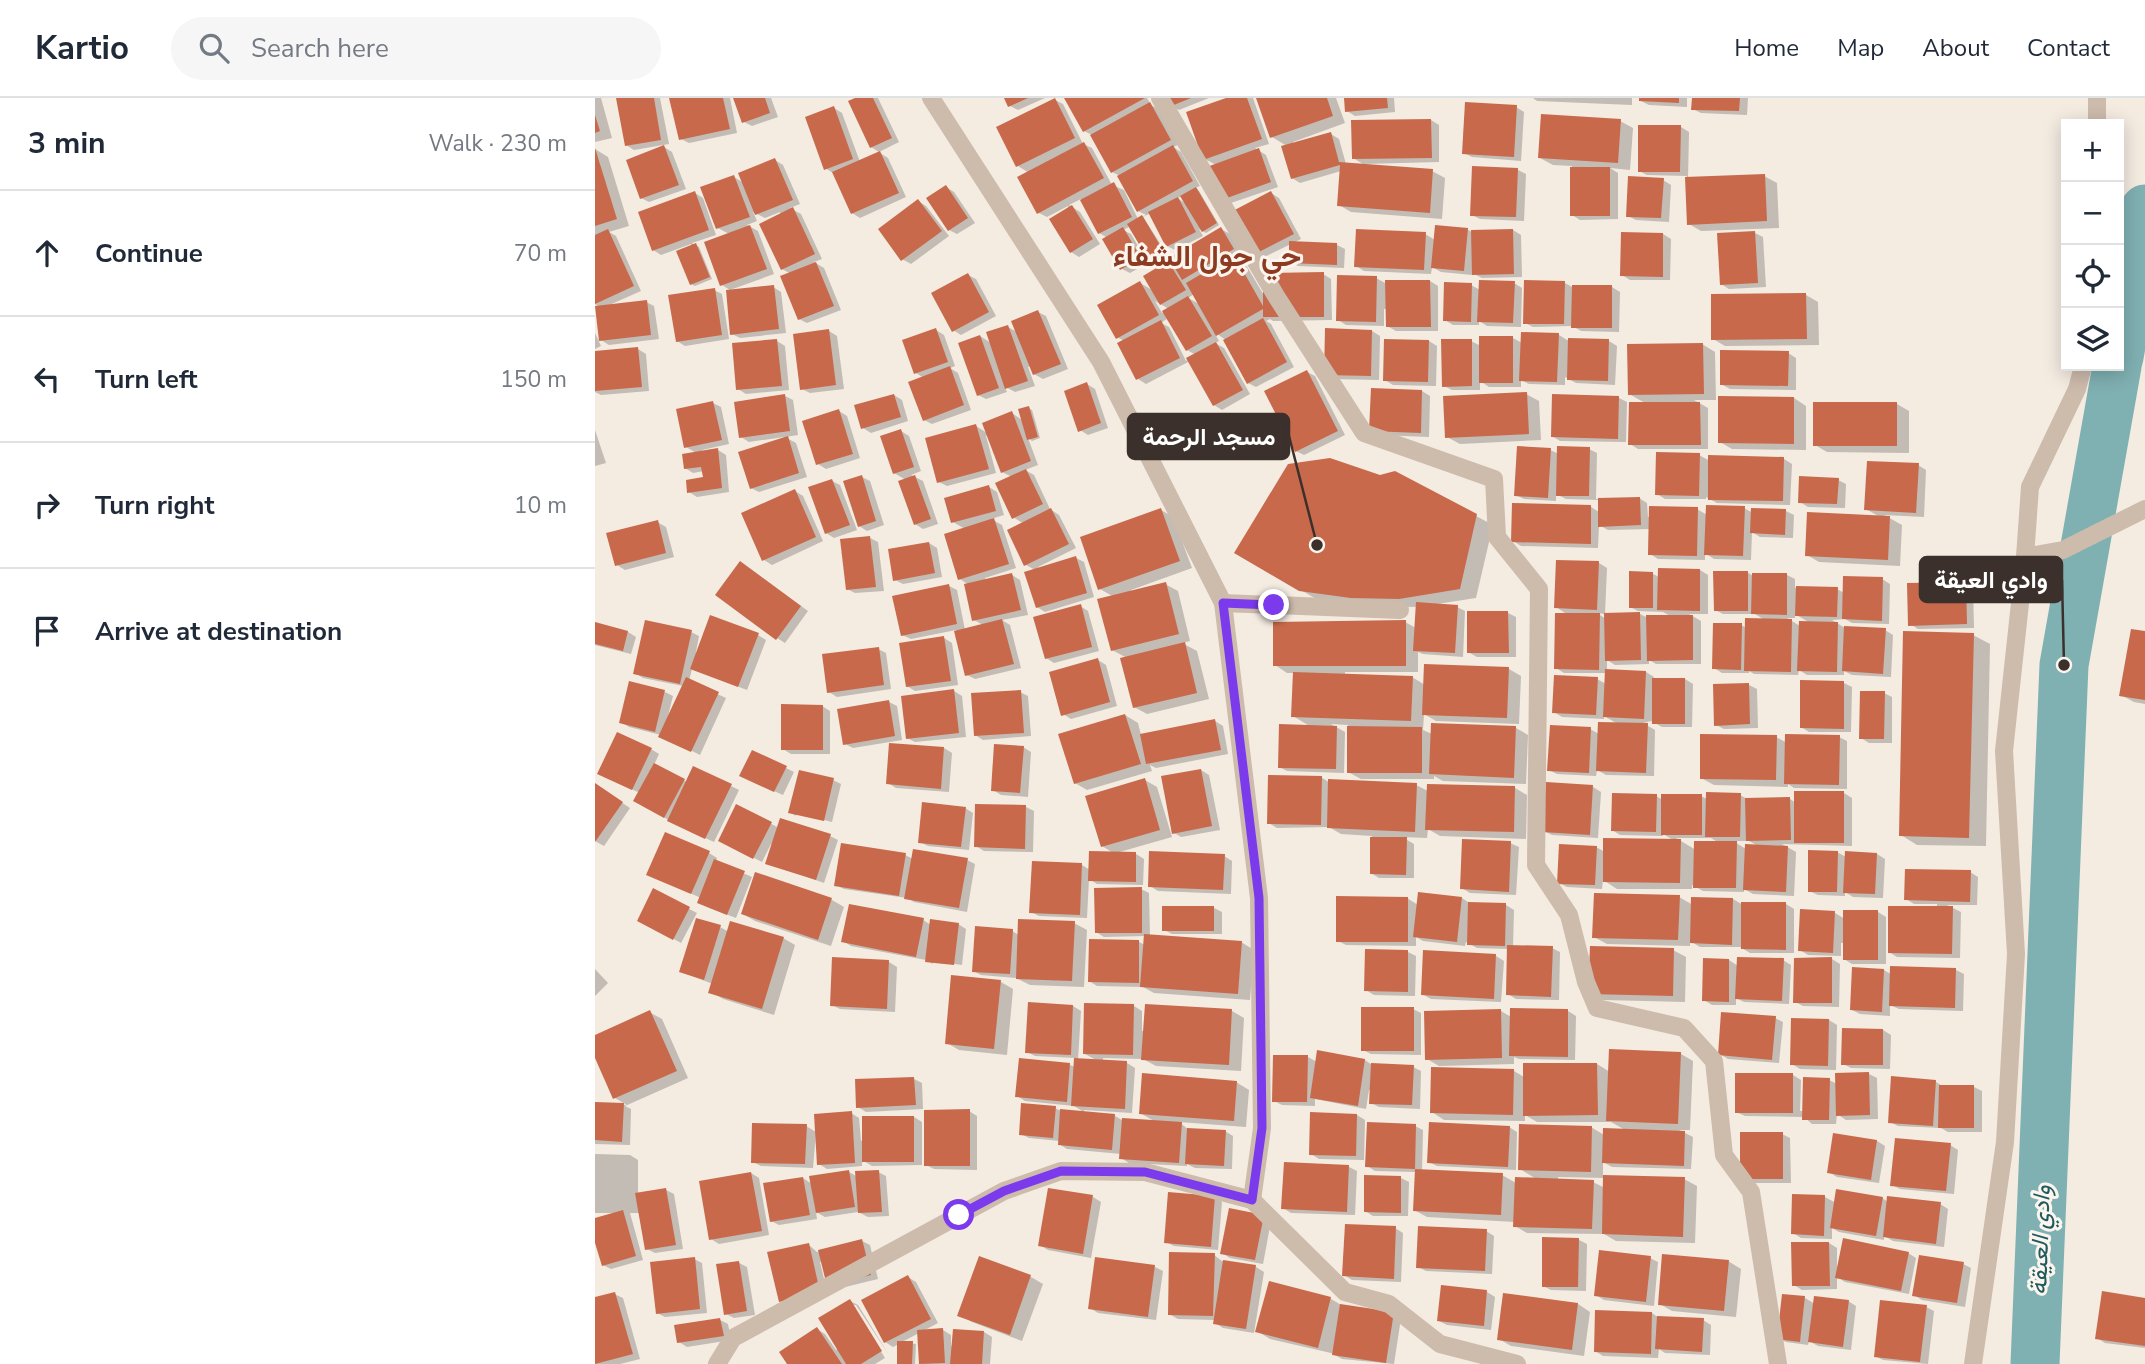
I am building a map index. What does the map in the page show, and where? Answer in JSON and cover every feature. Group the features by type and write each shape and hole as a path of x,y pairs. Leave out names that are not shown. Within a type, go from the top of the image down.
{"street":[{"path":"930,98 1101,362 1223,603 1259,898 1262,1128 1252,1200"},
{"path":"1160,98 1276,296 1364,433 1494,479 1497,537 1539,589 1536,865 1569,915 1586,982 1597,1008 1684,1028 1714,1061 1724,1155 1751,1192 1778,1364"},
{"path":"2097,98 2097,119"},
{"path":"1973,1364 2006,1128 2016,954 2004,751 2030,487 2077,389 2082,371"},
{"path":"2025,556 2063,551 2145,509"},
{"path":"1223,603 1400,610"},
{"path":"717,1364 733,1338 1004,1191 1061,1171 1145,1172 1252,1200 1345,1292 1389,1304 1440,1344 1517,1364"}],"building":[{"path":"616,98 654,98 661,140 625,146"},
{"path":"669,98 723,98 730,129 679,140"},
{"path":"733,98 765,98 770,113 742,123"},
{"path":"855,98 873,98 892,138 870,148 848,101"},
{"path":"1004,98 1028,98 1008,107"},
{"path":"1055,98 1075,138 1016,167 996,127"},
{"path":"1064,98 1145,98 1083,132"},
{"path":"1166,98 1191,98 1169,107"},
{"path":"1226,98 1247,98 1262,139 1203,160 1186,112"},
{"path":"1256,98 1327,98 1333,116 1270,138"},
{"path":"1344,98 1387,98 1388,108 1345,112"},
{"path":"1639,98 1679,98 1679,103 1639,101"},
{"path":"1692,98 1740,98 1739,111 1691,110"},
{"path":"1150,102 1171,140 1111,173 1090,135"},
{"path":"1465,102 1517,105 1514,157 1462,154"},
{"path":"834,106 853,159 824,170 805,117"},
{"path":"1541,114 1621,119 1618,163 1538,158"},
{"path":"595,115 600,131 595,133"},
{"path":"1431,119 1432,158 1352,159 1351,120"},
{"path":"1638,125 1681,125 1680,172 1638,172"},
{"path":"1331,132 1339,162 1433,169 1430,213 1337,206 1340,165 1291,179 1281,146"},
{"path":"1084,142 1104,178 1037,214 1017,177"},
{"path":"664,145 679,185 640,199 626,160"},
{"path":"1173,145 1193,181 1137,212 1117,176"},
{"path":"595,148 617,219 595,226"},
{"path":"1259,148 1271,182 1216,202 1204,168"},
{"path":"880,151 899,193 851,214 832,172"},
{"path":"775,158 793,200 755,215 738,173"},
{"path":"1472,166 1518,168 1516,217 1470,216"},
{"path":"1570,167 1610,167 1610,216 1570,216"},
{"path":"1765,174 1767,221 1687,225 1685,177"},
{"path":"734,175 750,217 716,229 700,187"},
{"path":"1628,176 1664,178 1661,218 1626,217"},
{"path":"1114,182 1132,217 1098,234 1080,200"},
{"path":"946,185 968,218 948,231 926,198"},
{"path":"1196,187 1217,223 1202,232 1180,196"},
{"path":"695,191 709,230 652,251 638,212"},
{"path":"1271,191 1294,234 1249,257 1227,214"},
{"path":"1178,197 1196,232 1166,247 1148,212"},
{"path":"918,199 942,231 901,261 878,229"},
{"path":"1072,205 1093,239 1070,253 1049,219"},
{"path":"793,207 815,254 781,270 759,224"},
{"path":"1142,215 1164,252 1149,261 1127,224"},
{"path":"750,225 767,269 720,286 704,242"},
{"path":"1435,225 1468,228 1464,271 1431,268"},
{"path":"1123,227 1141,258 1120,270 1102,239"},
{"path":"1221,227 1234,249 1182,280 1169,258"},
{"path":"608,229 634,286 595,304 595,235"},
{"path":"1356,229 1426,232 1424,270 1354,267"},
{"path":"1513,229 1514,274 1472,275 1471,230"},
{"path":"1755,231 1758,283 1720,285 1717,233"},
{"path":"1621,232 1663,233 1663,277 1620,276"},
{"path":"1289,241 1337,243 1337,265 1289,263"},
{"path":"696,243 710,277 690,285 676,251"},
{"path":"1234,255 1263,306 1263,273 1324,272 1324,317 1263,317 1263,309 1216,336 1186,283"},
{"path":"1168,261 1186,290 1160,305 1143,276"},
{"path":"816,262 834,306 798,320 780,276"},
{"path":"968,273 989,312 952,332 931,293"},
{"path":"1337,275 1377,276 1376,322 1336,321"},
{"path":"1385,280 1430,280 1431,327 1386,327"},
{"path":"1479,280 1515,281 1513,323 1477,322"},
{"path":"1524,280 1565,281 1564,324 1523,324"},
{"path":"1140,281 1159,315 1116,339 1097,305"},
{"path":"1444,282 1472,283 1471,322 1443,321"},
{"path":"774,285 779,329 730,335 726,290"},
{"path":"1572,285 1612,285 1612,328 1571,328"},
{"path":"715,288 722,335 676,342 668,295"},
{"path":"1806,293 1807,339 1711,340 1711,294"},
{"path":"1188,296 1212,336 1186,351 1162,311"},
{"path":"647,300 651,335 599,341 595,306"},
{"path":"1038,310 1061,364 1033,375 1011,321"},
{"path":"1263,318 1287,362 1247,384 1223,340"},
{"path":"1161,320 1180,358 1136,380 1117,343"},
{"path":"1008,325 1028,381 1005,389 986,332"},
{"path":"936,328 948,362 914,374 902,340"},
{"path":"1325,328 1372,330 1371,376 1324,375"},
{"path":"829,329 836,385 800,390 793,334"},
{"path":"1521,332 1559,333 1557,382 1519,381"},
{"path":"980,335 999,388 977,396 958,343"},
{"path":"1479,336 1513,336 1513,383 1479,383"},
{"path":"1568,338 1609,339 1608,381 1567,380"},
{"path":"777,339 782,386 736,390 732,343"},
{"path":"1384,339 1429,340 1428,382 1383,381"},
{"path":"1441,339 1472,339 1472,386 1442,387"},
{"path":"1216,342 1243,390 1213,406 1186,358"},
{"path":"1703,343 1704,394 1628,395 1627,344"},
{"path":"638,347 642,387 595,391 595,351"},
{"path":"1720,350 1789,351 1788,386 1720,385"},
{"path":"950,366 964,405 923,421 908,382"},
{"path":"1307,370 1338,431 1295,452 1264,391"},
{"path":"1087,382 1101,423 1078,432 1064,391"},
{"path":"1371,388 1422,390 1421,433 1369,431"},
{"path":"1527,392 1529,434 1445,438 1443,396"},
{"path":"785,394 790,431 739,438 734,402"},
{"path":"894,394 901,417 861,429 854,405"},
{"path":"1552,394 1619,396 1618,439 1551,437"},
{"path":"1718,396 1794,397 1794,444 1718,443"},
{"path":"713,401 722,440 684,448 676,409"},
{"path":"1629,402 1700,402 1701,445 1628,445"},
{"path":"1813,402 1897,402 1897,446 1813,446"},
{"path":"1029,406 1038,437 1027,440 1018,409"},
{"path":"839,409 853,454 816,465 802,421"},
{"path":"1012,411 1031,461 1001,473 982,423"},
{"path":"976,424 989,469 937,483 925,438"},
{"path":"901,429 914,467 893,474 880,436"},
{"path":"788,436 799,473 750,489 738,452"},
{"path":"1517,446 1551,448 1548,498 1514,496"},
{"path":"1557,446 1590,447 1589,496 1556,496"},
{"path":"718,448 722,488 687,493 686,480 703,477 701,467 684,469 682,454"},
{"path":"1656,452 1700,453 1699,496 1655,495"},
{"path":"1708,455 1784,457 1783,501 1708,500"},
{"path":"1330,458 1380,475 1395,471 1477,514 1460,589 1399,599 1351,598 1299,591 1234,553 1288,464"},
{"path":"1867,461 1919,463 1916,513 1864,510"},
{"path":"1026,469 1043,504 1012,519 995,483"},
{"path":"862,475 876,521 858,527 843,481"},
{"path":"915,475 931,519 914,525 898,481"},
{"path":"1799,476 1839,478 1837,504 1798,503"},
{"path":"832,479 850,525 825,534 808,487"},
{"path":"989,485 996,511 951,523 944,498"},
{"path":"795,489 816,537 762,561 741,513"},
{"path":"1640,497 1641,525 1598,527 1598,498"},
{"path":"1512,503 1591,505 1591,544 1511,542"},
{"path":"1706,505 1745,506 1743,556 1704,555"},
{"path":"1649,506 1698,507 1697,556 1648,555"},
{"path":"1051,508 1069,544 1024,566 1007,530"},
{"path":"1161,508 1180,561 1098,590 1080,537"},
{"path":"1751,508 1786,509 1785,535 1750,533"},
{"path":"1807,512 1890,516 1888,560 1805,556"},
{"path":"994,518 1009,564 958,580 944,534"},
{"path":"658,520 666,553 615,566 606,533"},
{"path":"870,536 876,587 846,590 840,539"},
{"path":"929,542 935,573 893,581 888,549"},
{"path":"1076,556 1087,593 1036,608 1024,572"},
{"path":"1556,560 1599,561 1597,610 1554,608"},
{"path":"740,561 801,606 776,640 715,595"},
{"path":"1658,568 1700,569 1700,611 1657,610"},
{"path":"1629,571 1653,572 1653,608 1629,608"},
{"path":"1713,571 1748,571 1748,611 1714,611"},
{"path":"1012,573 1021,610 972,621 964,584"},
{"path":"1752,573 1787,573 1787,615 1751,614"},
{"path":"1843,576 1883,577 1882,621 1842,619"},
{"path":"1166,582 1179,634 1111,651 1097,599"},
{"path":"1966,582 1967,624 1908,626 1907,583"},
{"path":"949,584 957,624 901,636 892,596"},
{"path":"1796,586 1838,587 1837,617 1795,616"},
{"path":"1416,602 1458,605 1455,653 1413,651"},
{"path":"1081,604 1092,647 1045,659 1033,617"},
{"path":"1467,611 1508,611 1509,653 1467,653"},
{"path":"1640,612 1641,660 1605,661 1604,613"},
{"path":"1555,613 1600,613 1599,670 1554,669"},
{"path":"710,615 759,633 738,687 690,669"},
{"path":"1646,615 1693,615 1693,660 1647,661"},
{"path":"1745,618 1792,619 1791,672 1744,671"},
{"path":"1002,619 1014,664 965,676 954,631"},
{"path":"645,620 692,630 680,684 633,674"},
{"path":"1406,620 1406,666 1273,666 1273,622"},
{"path":"1799,621 1838,622 1837,672 1797,671"},
{"path":"595,622 628,631 623,651 595,644"},
{"path":"1713,623 1742,623 1741,670 1712,669"},
{"path":"1844,626 1886,628 1883,674 1842,671"},
{"path":"2131,629 2145,631 2145,700 2119,696"},
{"path":"1903,631 1974,633 1969,838 1899,836"},
{"path":"944,636 951,681 906,687 899,643"},
{"path":"1185,642 1197,693 1133,708 1120,658"},
{"path":"879,647 884,685 827,693 822,654"},
{"path":"1098,658 1110,702 1061,716 1049,672"},
{"path":"1424,664 1509,667 1507,718 1422,715"},
{"path":"1605,669 1646,671 1644,719 1603,717"},
{"path":"1293,672 1413,676 1411,721 1291,717"},
{"path":"1554,675 1598,677 1596,715 1552,713"},
{"path":"686,677 719,692 691,752 658,737"},
{"path":"1652,678 1685,678 1685,724 1652,724"},
{"path":"1800,680 1844,681 1844,729 1800,728"},
{"path":"629,681 665,690 655,732 619,723"},
{"path":"1749,683 1750,724 1714,726 1713,684"},
{"path":"954,689 959,733 906,739 901,696"},
{"path":"1021,690 1024,733 974,736 971,693"},
{"path":"1860,691 1885,691 1884,739 1859,739"},
{"path":"889,700 895,736 843,745 837,709"},
{"path":"781,704 823,705 823,750 781,750"},
{"path":"1125,714 1141,764 1074,784 1058,734"},
{"path":"1215,719 1221,750 1146,764 1140,734"},
{"path":"1598,722 1648,723 1646,773 1596,771"},
{"path":"1431,723 1516,726 1514,778 1429,774"},
{"path":"1279,724 1337,726 1336,769 1278,768"},
{"path":"1550,725 1591,727 1589,773 1547,771"},
{"path":"1347,726 1422,727 1422,773 1347,773"},
{"path":"617,732 652,748 632,790 597,774"},
{"path":"1700,734 1777,735 1776,780 1700,779"},
{"path":"1785,734 1840,735 1839,785 1784,784"},
{"path":"889,743 944,747 941,789 886,784"},
{"path":"994,744 1024,746 1020,793 991,791"},
{"path":"752,750 787,766 774,792 739,776"},
{"path":"654,763 685,779 664,818 633,801"},
{"path":"693,766 732,784 705,839 667,821"},
{"path":"1201,769 1212,826 1172,834 1161,776"},
{"path":"799,770 834,778 824,821 788,813"},
{"path":"1268,775 1322,776 1321,825 1267,824"},
{"path":"1145,778 1160,830 1101,847 1085,796"},
{"path":"1328,779 1417,783 1415,832 1327,828"},
{"path":"1546,782 1593,785 1590,835 1542,832"},
{"path":"595,783 623,802 595,842"},
{"path":"1427,784 1515,786 1514,832 1425,830"},
{"path":"1794,791 1844,791 1844,843 1794,843"},
{"path":"1706,792 1741,793 1740,837 1705,837"},
{"path":"1612,793 1657,794 1656,832 1611,831"},
{"path":"1661,794 1702,794 1702,835 1661,835"},
{"path":"1790,797 1791,840 1746,841 1745,798"},
{"path":"922,802 966,807 961,847 918,843"},
{"path":"736,804 772,822 753,859 718,841"},
{"path":"975,804 1026,805 1025,849 974,847"},
{"path":"780,818 831,834 816,880 765,864"},
{"path":"665,832 710,851 691,894 646,875"},
{"path":"1370,837 1407,837 1406,875 1370,874"},
{"path":"1603,838 1681,839 1680,883 1603,882"},
{"path":"1462,839 1511,841 1509,892 1460,889"},
{"path":"1694,841 1737,841 1736,888 1693,888"},
{"path":"841,843 906,853 899,896 834,886"},
{"path":"1559,844 1597,846 1595,885 1557,884"},
{"path":"1745,844 1788,846 1786,892 1743,890"},
{"path":"913,849 968,858 959,908 904,899"},
{"path":"1808,850 1838,851 1837,892 1808,892"},
{"path":"1089,851 1136,852 1136,882 1088,881"},
{"path":"1149,851 1225,854 1223,890 1148,887"},
{"path":"1845,851 1877,853 1875,894 1843,893"},
{"path":"714,859 745,871 727,915 697,903"},
{"path":"1032,861 1082,863 1080,915 1029,913"},
{"path":"1905,869 1971,870 1970,902 1904,900"},
{"path":"755,872 832,898 818,940 741,914"},
{"path":"1142,887 1142,933 1095,933 1094,888"},
{"path":"653,888 690,907 673,940 637,921"},
{"path":"1418,892 1462,897 1457,942 1413,937"},
{"path":"1594,893 1680,895 1678,940 1592,938"},
{"path":"1336,896 1408,897 1408,942 1336,942"},
{"path":"1691,897 1733,898 1732,945 1690,943"},
{"path":"1468,902 1506,903 1505,946 1467,945"},
{"path":"1741,902 1786,902 1786,950 1741,949"},
{"path":"849,904 924,918 916,957 841,942"},
{"path":"1162,906 1214,906 1214,931 1162,931"},
{"path":"1888,906 1953,906 1952,954 1888,953"},
{"path":"1800,909 1835,911 1833,953 1798,951"},
{"path":"1843,910 1878,910 1878,960 1843,960"},
{"path":"696,918 721,925 704,980 679,972"},
{"path":"930,919 959,923 954,965 925,962"},
{"path":"1018,919 1075,921 1072,981 1016,979"},
{"path":"730,921 784,937 762,1009 708,993"},
{"path":"975,926 1013,929 1010,974 972,972"},
{"path":"1144,934 1242,941 1238,994 1140,987"},
{"path":"1089,939 1139,940 1139,983 1088,982"},
{"path":"1507,945 1553,946 1551,997 1506,995"},
{"path":"1590,946 1674,948 1673,996 1588,994"},
{"path":"1365,949 1408,950 1408,992 1364,991"},
{"path":"1423,950 1496,954 1494,999 1421,995"},
{"path":"832,957 889,960 887,1009 830,1006"},
{"path":"1737,957 1784,958 1782,1001 1735,999"},
{"path":"1832,957 1832,1003 1793,1003 1794,958"},
{"path":"1703,958 1729,959 1729,1002 1702,1001"},
{"path":"1890,966 1956,968 1955,1008 1889,1006"},
{"path":"1852,967 1884,969 1882,1012 1850,1010"},
{"path":"951,975 1001,980 994,1049 945,1044"},
{"path":"1028,1002 1073,1005 1071,1055 1025,1053"},
{"path":"1084,1003 1134,1004 1133,1055 1083,1054"},
{"path":"1145,1004 1232,1009 1229,1065 1141,1060"},
{"path":"1361,1007 1414,1007 1414,1051 1361,1051"},
{"path":"1510,1008 1568,1009 1568,1057 1509,1056"},
{"path":"1501,1009 1502,1058 1425,1060 1424,1011"},
{"path":"650,1010 677,1071 613,1099 595,1058 595,1035"},
{"path":"1721,1012 1776,1016 1772,1060 1718,1055"},
{"path":"1791,1018 1829,1019 1828,1066 1790,1065"},
{"path":"1842,1028 1883,1029 1883,1065 1841,1065"},
{"path":"1609,1049 1681,1052 1678,1124 1606,1121"},
{"path":"1317,1050 1365,1059 1358,1106 1310,1098"},
{"path":"1273,1055 1308,1055 1307,1102 1272,1102"},
{"path":"1019,1058 1070,1063 1067,1102 1015,1097"},
{"path":"1074,1058 1127,1061 1125,1109 1071,1106"},
{"path":"1371,1063 1414,1065 1412,1105 1369,1104"},
{"path":"1523,1063 1597,1063 1598,1115 1523,1116"},
{"path":"1431,1067 1514,1069 1513,1115 1430,1113"},
{"path":"1869,1072 1870,1115 1836,1116 1835,1073"},
{"path":"1142,1073 1237,1081 1234,1121 1139,1114"},
{"path":"1735,1073 1793,1073 1793,1113 1735,1113"},
{"path":"1891,1076 1936,1080 1933,1126 1888,1123"},
{"path":"914,1077 916,1105 856,1108 855,1079"},
{"path":"1803,1077 1830,1078 1829,1120 1802,1120"},
{"path":"1939,1085 1974,1085 1974,1128 1938,1128"},
{"path":"595,1102 624,1103 622,1142 595,1140"},
{"path":"1021,1103 1056,1106 1053,1138 1019,1135"},
{"path":"970,1109 970,1166 924,1166 924,1110"},
{"path":"1060,1109 1115,1114 1112,1150 1058,1145"},
{"path":"852,1111 855,1163 817,1165 814,1114"},
{"path":"1310,1112 1357,1114 1356,1156 1309,1155"},
{"path":"862,1116 914,1116 914,1162 862,1162"},
{"path":"1122,1118 1182,1122 1179,1163 1119,1159"},
{"path":"1367,1122 1416,1124 1415,1169 1365,1167"},
{"path":"1429,1122 1510,1126 1508,1167 1427,1163"},
{"path":"752,1123 807,1124 805,1164 751,1163"},
{"path":"1519,1124 1592,1126 1591,1172 1518,1170"},
{"path":"1187,1128 1226,1130 1224,1166 1185,1164"},
{"path":"1603,1128 1685,1131 1684,1166 1602,1163"},
{"path":"1740,1132 1783,1132 1783,1179 1740,1179"},
{"path":"1833,1133 1877,1140 1871,1180 1827,1173"},
{"path":"1895,1138 1951,1143 1946,1191 1890,1186"},
{"path":"1284,1162 1349,1165 1347,1212 1281,1209"},
{"path":"1415,1169 1503,1173 1501,1215 1413,1211"},
{"path":"849,1170 855,1207 816,1213 809,1176"},
{"path":"879,1170 882,1212 858,1213 855,1171"},
{"path":"751,1172 762,1231 709,1240 699,1181"},
{"path":"1364,1175 1401,1176 1401,1213 1364,1212"},
{"path":"1603,1175 1685,1177 1683,1237 1602,1234"},
{"path":"803,1177 810,1215 770,1222 763,1183"},
{"path":"1515,1177 1594,1180 1592,1229 1513,1227"},
{"path":"666,1188 676,1245 645,1250 635,1193"},
{"path":"1048,1188 1093,1195 1083,1254 1038,1246"},
{"path":"1836,1189 1883,1197 1876,1236 1830,1228"},
{"path":"1168,1192 1215,1196 1211,1247 1164,1243"},
{"path":"1792,1194 1825,1195 1824,1236 1791,1234"},
{"path":"1887,1196 1941,1202 1936,1244 1883,1237"},
{"path":"1229,1208 1264,1215 1255,1260 1220,1254"},
{"path":"623,1210 636,1256 602,1266 595,1243 595,1218"},
{"path":"1345,1224 1396,1226 1394,1279 1342,1276"},
{"path":"1418,1226 1487,1229 1485,1271 1416,1268"},
{"path":"1542,1237 1579,1238 1578,1287 1542,1287"},
{"path":"1843,1238 1909,1252 1901,1291 1835,1278"},
{"path":"862,1239 871,1275 827,1286 818,1250"},
{"path":"1791,1242 1829,1242 1830,1286 1792,1286"},
{"path":"809,1243 820,1292 779,1302 767,1252"},
{"path":"1599,1250 1651,1256 1646,1302 1594,1296"},
{"path":"1169,1252 1215,1253 1213,1316 1168,1315"},
{"path":"1662,1254 1729,1260 1724,1311 1658,1305"},
{"path":"1919,1255 1964,1262 1957,1303 1912,1296"},
{"path":"979,1256 1031,1275 1010,1335 957,1316"},
{"path":"695,1257 700,1309 656,1314 650,1262"},
{"path":"1095,1257 1155,1265 1148,1317 1088,1309"},
{"path":"1223,1260 1256,1265 1246,1329 1213,1324"},
{"path":"739,1261 747,1311 724,1315 716,1264"},
{"path":"908,1275 931,1319 884,1343 861,1300"},
{"path":"1269,1281 1331,1297 1318,1348 1255,1332"},
{"path":"1441,1285 1487,1290 1484,1326 1437,1321"},
{"path":"2102,1291 2145,1298 2145,1346 2095,1339"},
{"path":"615,1292 633,1354 595,1364 595,1297"},
{"path":"1503,1293 1578,1303 1572,1350 1497,1340"},
{"path":"1782,1294 1805,1296 1800,1342 1777,1339"},
{"path":"1814,1296 1849,1300 1843,1347 1808,1342"},
{"path":"850,1299 882,1351 861,1364 846,1364 818,1318"},
{"path":"1880,1300 1927,1305 1920,1362 1874,1357"},
{"path":"1340,1304 1394,1312 1386,1363 1332,1355"},
{"path":"1595,1310 1652,1312 1651,1354 1594,1352"},
{"path":"1657,1316 1704,1318 1702,1352 1655,1349"},
{"path":"720,1318 724,1336 677,1343 674,1325"},
{"path":"817,1327 842,1364 787,1364 779,1352"},
{"path":"943,1328 945,1363 919,1364 917,1330"},
{"path":"953,1329 984,1331 982,1364 950,1364"},
{"path":"897,1341 913,1341 912,1364 897,1364"}],"waterway":[{"name":"وادي العيقة","path":"2124,329 2145,209"},
{"name":"وادي العيقة","path":"2035,1364 2064,665 2116,371"}],"place":[{"name":"مسجد الرحمة","path":"1317,545"},
{"name":"وادي العيقة","path":"2064,665"}],"district":[{"name":"حي جول الشفاء","path":"1207,256"}],"route":[{"path":"959,1215 1004,1191 1061,1171 1145,1172 1252,1200 1262,1128 1259,898 1223,603 1274,605"}]}
